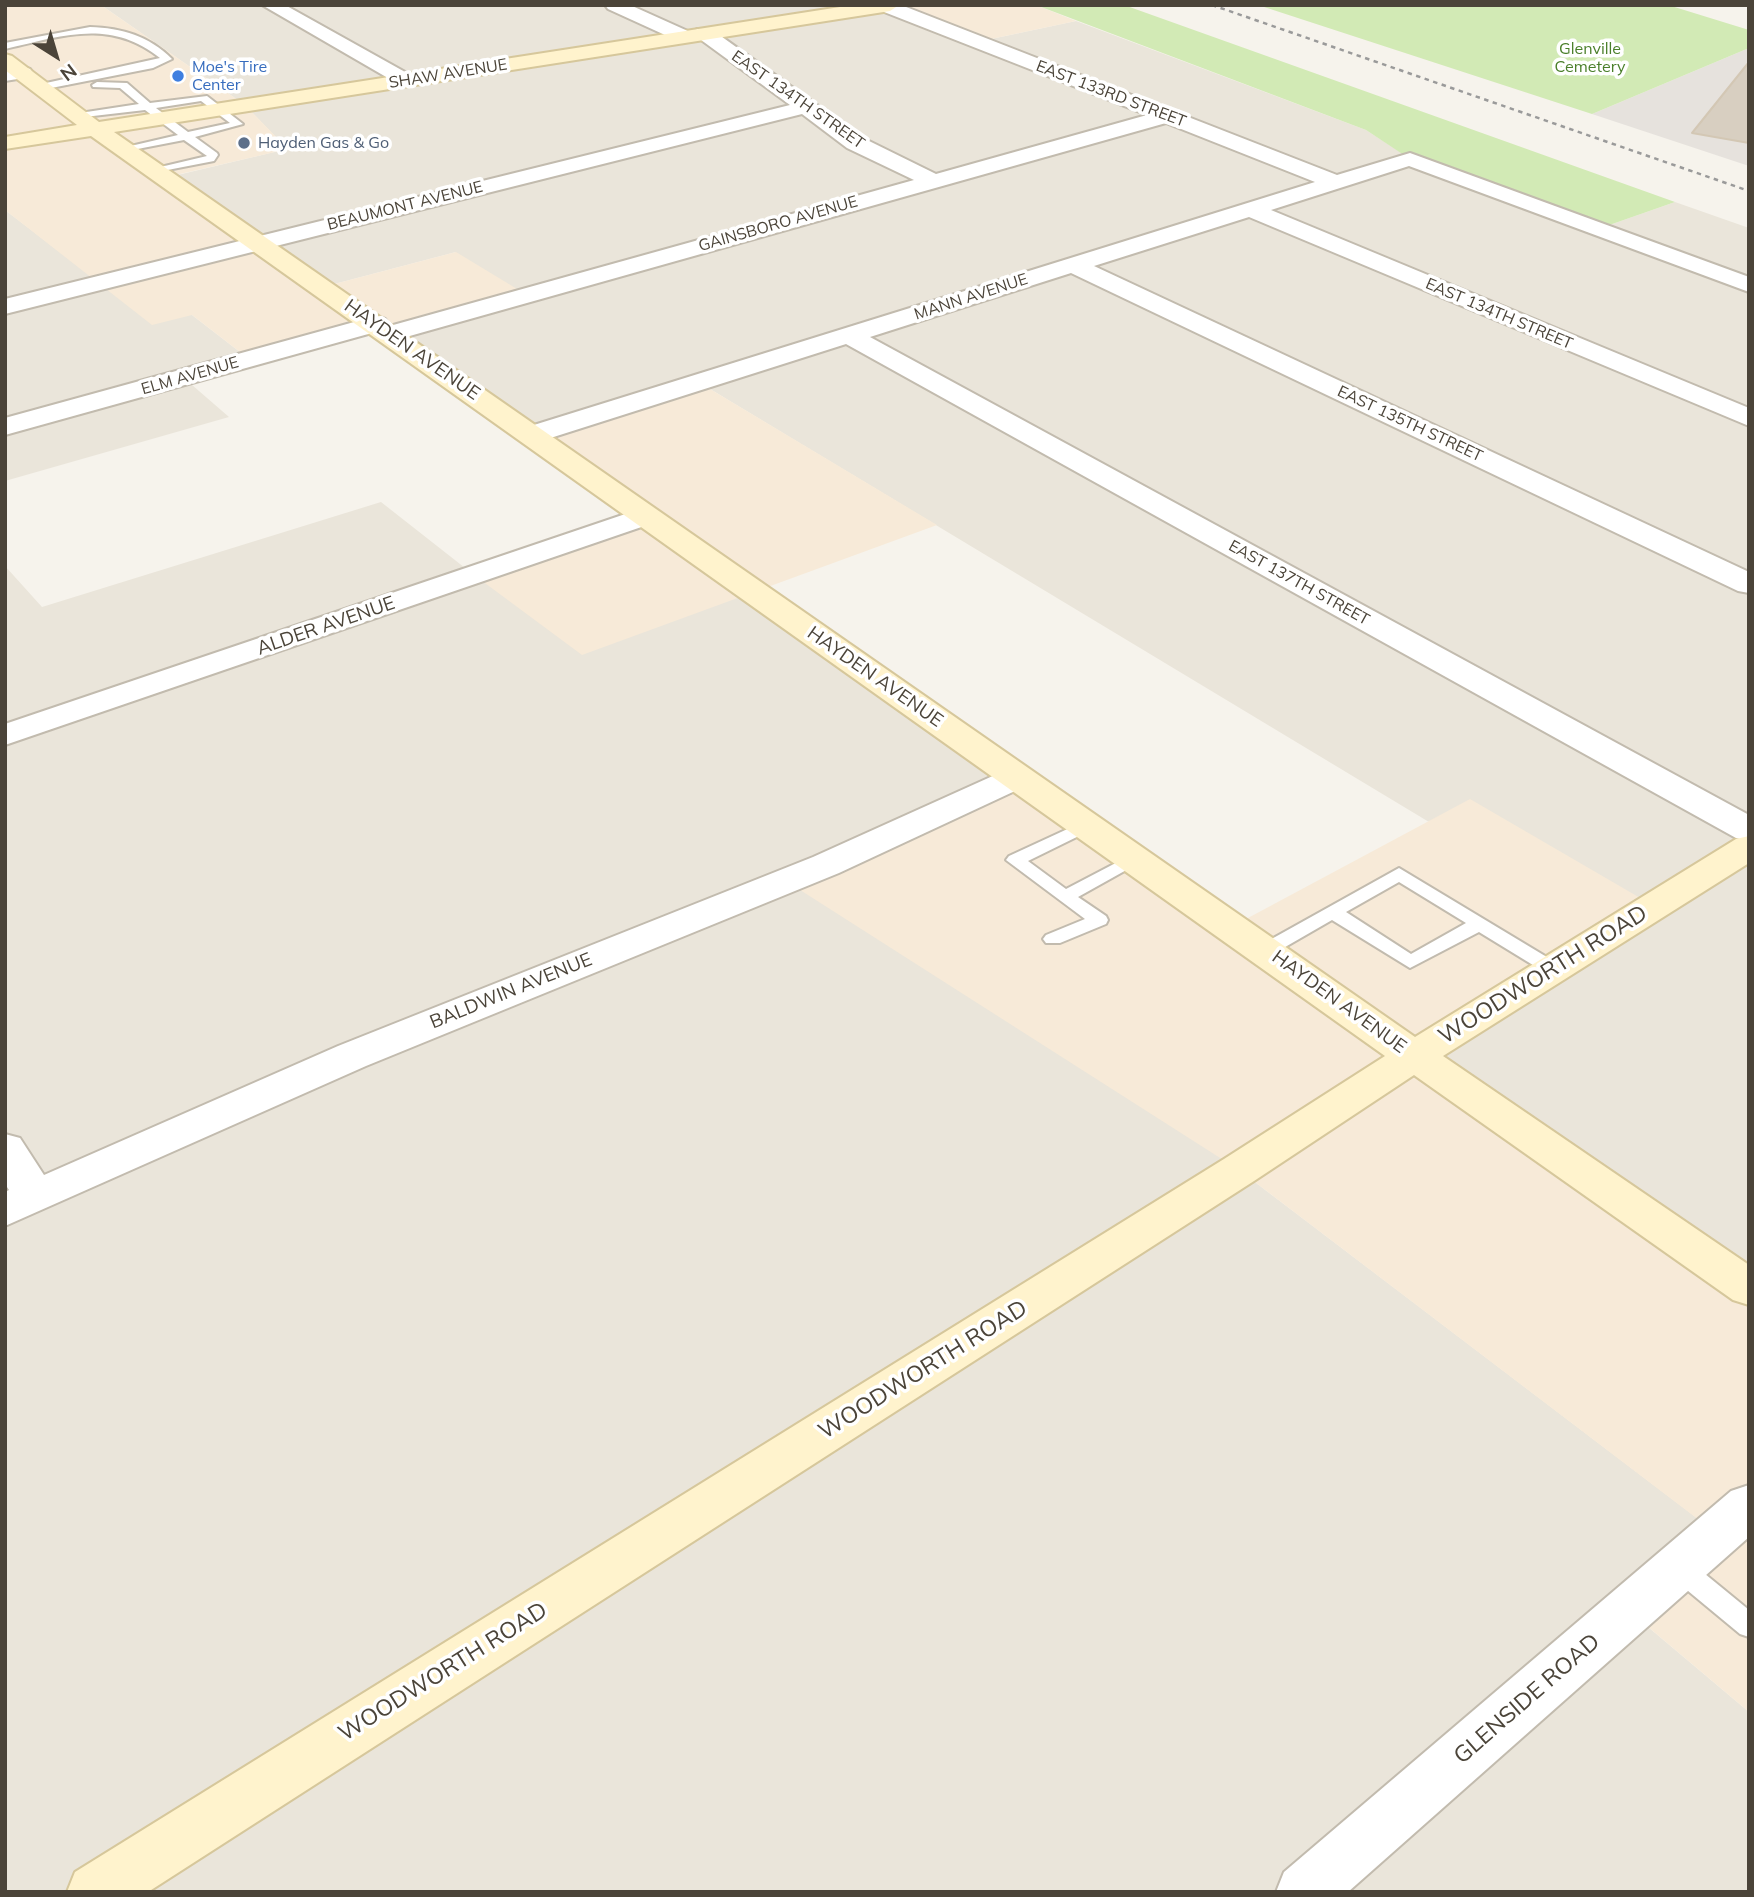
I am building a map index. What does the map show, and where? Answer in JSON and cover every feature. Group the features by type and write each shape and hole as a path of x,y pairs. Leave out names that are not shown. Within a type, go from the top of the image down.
{"street":[{"path":"271,5 407,81"},
{"name":"EAST 134TH STREET","path":"614,5 694,34 806,107 855,143 933,181"},
{"name":"SHAW AVENUE","path":"5,142 87,122 172,123 223,117 407,81 694,34 888,6"},
{"name":"EAST 133RD STREET","path":"888,6 1336,182"},
{"name":"HAYDEN AVENUE","path":"5,60 14,74 46,91 126,150 168,153 258,242 1414,1056 1749,1288"},
{"name":"BEAUMONT AVENUE","path":"5,307 806,107"},
{"name":"GAINSBORO AVENUE","path":"383,329 1167,116"},
{"name":"MANN AVENUE","path":"531,435 1410,159 1749,285"},
{"name":"EAST 134TH STREET","path":"1249,209 1749,418"},
{"name":"EAST 135TH STREET","path":"1071,264 1749,584"},
{"name":"ELM AVENUE","path":"5,427 383,329"},
{"name":"EAST 137TH STREET","path":"849,336 1749,830"},
{"name":"ALDER AVENUE","path":"5,735 646,516"},
{"name":"BALDWIN AVENUE","path":"20,1203 352,1056 826,865 1018,777"},
{"name":"WOODWORTH ROAD","path":"96,1892 1216,1185 1414,1056 1749,847"},
{"path":"5,1149 20,1203"},
{"name":"GLENSIDE ROAD","path":"1305,1892 1749,1506"}],"lane":[{"path":"5,46 90,29 109,28 128,32 158,49 167,59 153,65 46,91"},
{"path":"46,91 123,85 213,155 210,159 194,162 168,153"},
{"path":"172,123 235,127 238,124 223,117"},
{"path":"168,153 172,123"},
{"path":"168,153 194,162"},
{"path":"1053,939 1099,920 1015,860 1087,825"},
{"path":"1065,897 1137,859"},
{"path":"1266,950 1399,874 1553,969"},
{"path":"1332,912 1410,962 1479,925"},
{"path":"1678,1567 1749,1626"}],"shaded area":[{"path":"5,5 101,5 245,105 288,149 167,177 323,287 456,252 527,295 390,334 375,324 249,359 192,315 152,325 5,210"},
{"path":"101,5 890,5 977,42 1076,21 1366,130 1411,159 1598,229 1675,202 1749,228 1749,1288 1414,1056 1470,800 1429,822 700,383 531,435 390,334 456,252 323,287 165,178 287,149 245,105"},
{"path":"890,5 1036,5 1076,21 977,42"},
{"path":"1749,48 1749,166 1592,114"},
{"path":"5,210 100,282 192,315 249,359 184,378 229,417 5,481"},
{"path":"700,383 937,525 582,655 474,575 646,516 531,435"},
{"path":"381,502 474,575 754,592 1018,777 1239,1170 1717,1533 1629,1611 1749,1712 1749,1892 5,1892 5,566 42,607"},
{"path":"1018,777 1233,926 1470,799 1654,906 1415,1056 1749,1288 1749,1712 1628,1610 1716,1533 1239,1170 786,881"}],"green space":[{"path":"1036,5 1124,5 1675,202 1598,229 1410,159 1366,130"},
{"name":"Glenville Cemetery","path":"1258,5 1668,5 1749,30 1749,48 1592,114"}],"building":[{"path":"1749,62 1749,143 1692,133"}],"railway":[{"path":"1212,5 1749,191"}],"place":[{"name":"Moe's Tire Center","path":"178,76"},
{"name":"Hayden Gas & Go","path":"244,143"}]}
